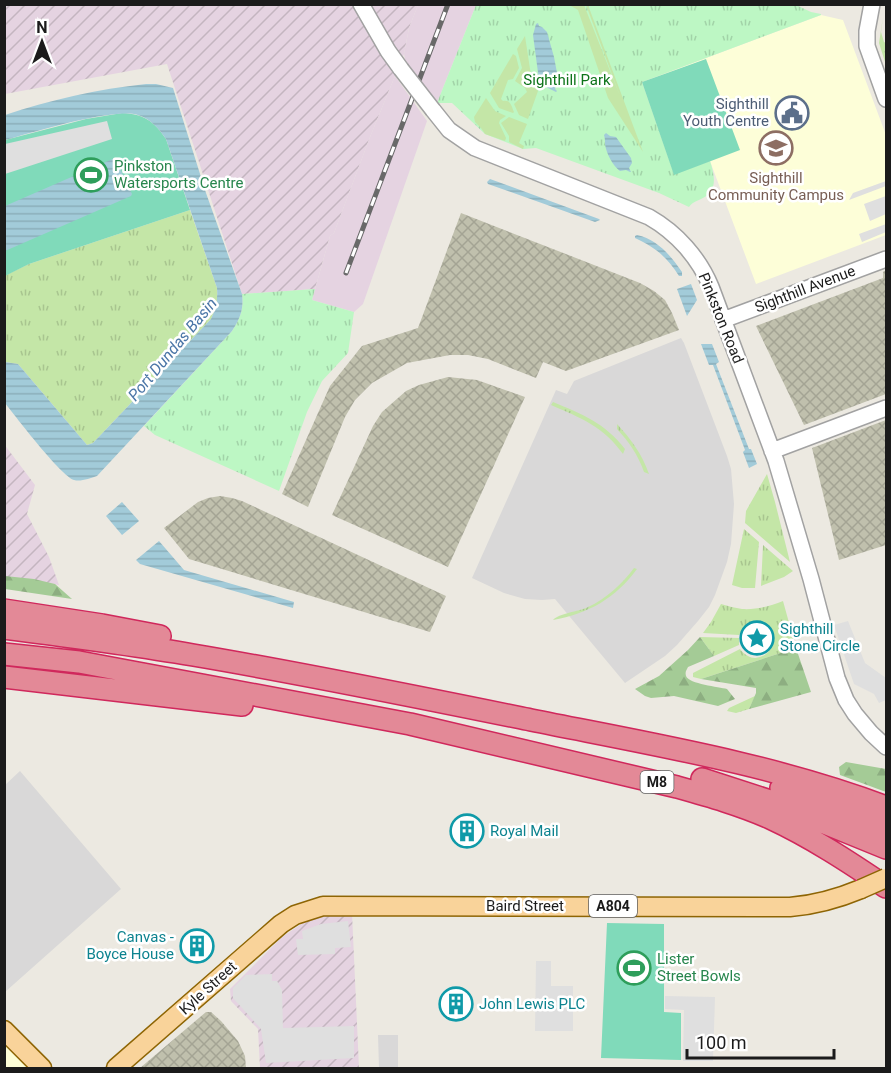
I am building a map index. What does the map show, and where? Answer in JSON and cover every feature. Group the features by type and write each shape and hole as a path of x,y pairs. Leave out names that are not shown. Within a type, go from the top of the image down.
{"highway":[{"name":"M8","path":"4,610 199,643 388,691"},
{"name":"M8","path":"4,628 192,655 388,691 739,763 830,787 886,807"},
{"name":"M8","path":"4,654 79,662 410,724 588,751 696,777 773,802 886,848"},
{"path":"4,677 410,724"},
{"path":"4,690 42,681"},
{"name":"M8","path":"435,701 734,774 809,796 886,827"},
{"name":"M8","path":"410,724 633,775 729,802 792,828 886,887"}],"main road":[{"name":"Baird Street","path":"303,911 323,906 361,905 790,908 829,901 886,878"},
{"name":"Kyle Street","path":"116,1068 281,924 303,911"},
{"path":"4,1029 42,1068"}],"street":[{"name":"Pinkston Road","path":"361,4 388,51 449,130 475,148 640,213 663,226 689,250 707,277 772,451 809,573 837,678 855,714 886,747"},
{"path":"872,4 867,46 886,99"},
{"name":"Sighthill Avenue","path":"723,320 886,259"},
{"path":"772,451 886,408"}],"shaded area":[{"path":"5,5 418,5 409,28 404,54 334,233 330,236 315,289 242,294 167,64 5,94"},
{"path":"418,5 476,5 437,103 405,60 409,28"},
{"name":"Sighthill Community Campus","path":"821,15 843,20 886,135 886,235 756,284 710,161 642,82"},
{"path":"395,76 427,121 363,304 354,312 312,300 330,236 334,233"},
{"path":"107,121 112,139 5,174 5,144"},
{"path":"886,181 886,186 849,200 853,193"},
{"path":"886,196 886,214 870,221 864,204"},
{"path":"461,213 640,283 665,300 679,330 566,371 543,362 536,378 488,359 468,355 450,355 407,363 372,383 355,400 345,417 308,507 282,494 330,386 362,346 418,328"},
{"path":"886,224 886,232 862,242 859,234"},
{"path":"886,270 886,394 804,425 756,326 883,278 883,272"},
{"path":"681,338 731,469 734,504 731,544 727,562 709,607 665,656 625,683 555,599 525,599 504,593 472,578 556,390 567,394 574,381"},
{"path":"448,377 477,380 525,397 448,567 332,515 373,426 382,412 406,391"},
{"path":"886,420 886,545 839,560 812,448"},
{"path":"4,444 35,485 27,514 49,557 59,585 5,577"},
{"path":"220,496 242,501 446,596 430,632 189,559 164,528 198,502"},
{"path":"848,621 865,663 886,678 886,700 879,703 874,694 854,684 834,625"},
{"path":"20,771 121,889 5,992 5,785"},
{"path":"332,913 352,913 359,1068 260,1068 258,1029 231,1001 230,989 282,937 309,919"},
{"path":"348,921 351,947 335,948 335,954 298,955 296,939 303,939 302,931 321,924"},
{"path":"536,961 551,961 551,986 573,986 573,1031 535,1031"},
{"path":"272,974 272,981 277,981 282,990 283,1028 354,1026 354,1058 266,1063 261,1029 233,998 233,988 246,975"},
{"path":"665,996 715,997 713,1061 683,1061 684,1010 665,1009"},
{"path":"206,1012 211,1012 221,1021 238,1041 245,1056 246,1068 140,1068"},
{"path":"378,1035 398,1035 398,1068 379,1068"},
{"path":"5,1038 33,1068 5,1068"}],"green space":[{"name":"Sighthill Park","path":"794,4 821,15 642,82 674,174 710,161 714,178 713,188 706,196 689,207 659,193 536,148 523,149 485,134 452,103 437,103 476,5"},
{"path":"584,5 620,96 586,5 588,5 643,152 608,98 578,10 571,6"},
{"path":"883,17 881,32 886,43 886,65 879,43"},
{"path":"525,36 532,82 538,91 528,119 519,115 514,104 527,92 515,81 522,68 517,49"},
{"path":"513,54 516,56 519,68 513,79 508,80 501,99 508,101 513,113 499,108 490,93"},
{"path":"706,59 740,150 674,175 642,82"},
{"path":"486,98 495,111 506,116 499,123 506,138 505,141 485,134 475,122 474,117"},
{"name":"Pinkston Watersports Centre","path":"122,113 148,120 166,139 190,210 29,264 5,276 5,140 86,119"},
{"path":"509,117 527,124 519,143 524,146 523,149 509,142 509,136 501,123"},
{"path":"190,210 217,288 213,315 93,443 87,445 18,364 5,362 4,276 29,264"},
{"path":"315,289 312,300 354,312 348,353 322,381 307,412 279,491 155,435 144,426 232,331 241,314 242,294"},
{"path":"553,402 601,426 625,449 623,454 600,430 551,405"},
{"path":"617,424 636,447 649,474 644,472 633,449 617,429"},
{"path":"767,474 790,562 745,523 746,511"},
{"path":"744,529 759,542 755,588 732,585"},
{"path":"763,545 793,571 761,586"},
{"path":"634,568 637,569 629,579 600,603 578,614 553,620 601,600"},
{"path":"5,576 55,584 72,599 5,589"},
{"path":"783,601 796,648 701,679 693,677 693,673 740,649 754,658 761,657 771,648 772,635 760,624 747,626 739,635 703,633 721,604 747,609"},
{"path":"757,630 764,633 767,640 764,647 757,650 750,647 747,640 750,633"},
{"path":"700,637 739,638 739,645 714,656"},
{"path":"700,637 714,656 688,667 686,676 698,683 727,689 735,699 718,706 674,696 651,698 635,689 659,676"},
{"path":"796,648 811,692 749,709 756,688 701,679"},
{"path":"755,696 749,709 736,713 727,711 729,708"},
{"path":"846,762 886,769 886,792 840,775 839,767"},
{"name":"Lister Street Bowls","path":"607,923 664,924 664,1012 681,1013 681,1060 601,1058"}],"water":[{"path":"538,23 547,32 554,57 558,78 556,92 544,86 539,80 533,35"},
{"path":"146,84 173,88 206,193 242,294 242,309 232,331 97,476 74,480 49,458 5,403 5,362 18,364 87,445 93,443 211,319 216,304 217,288 166,139 151,122 138,115 126,113 72,122 5,140 5,115 74,96"},
{"path":"606,133 616,137 631,158 632,163 629,168 631,172 620,171 612,163 606,148 604,135"},
{"path":"115,158 131,196 5,251 5,206"},
{"path":"490,179 600,220 595,222 488,184"},
{"path":"637,235 651,240 663,249 682,272 682,276 679,276 670,264 649,245 635,238"},
{"path":"691,284 697,300 687,316 677,289"},
{"path":"701,344 712,344 719,362 716,364 757,464 749,468 743,452 745,450 713,365 709,365"},
{"path":"122,502 139,521 122,535 106,516"},
{"path":"159,541 184,570 294,602 293,608 140,564 136,560"}],"railway":[{"path":"346,273 448,4"}],"place":[{"name":"Sighthill Youth Centre","path":"792,113"},
{"name":"Sighthill Community Campus","path":"776,148"},
{"name":"Pinkston Watersports Centre","path":"91,175"},
{"name":"Sighthill Stone Circle","path":"757,638"},
{"name":"Royal Mail","path":"467,831"},
{"name":"Canvas - Boyce House","path":"197,946"},
{"name":"Lister Street Bowls","path":"634,968"},
{"name":"John Lewis PLC","path":"456,1004"}],"water label":[{"name":"Port Dundas Basin","path":"172,349"}]}
